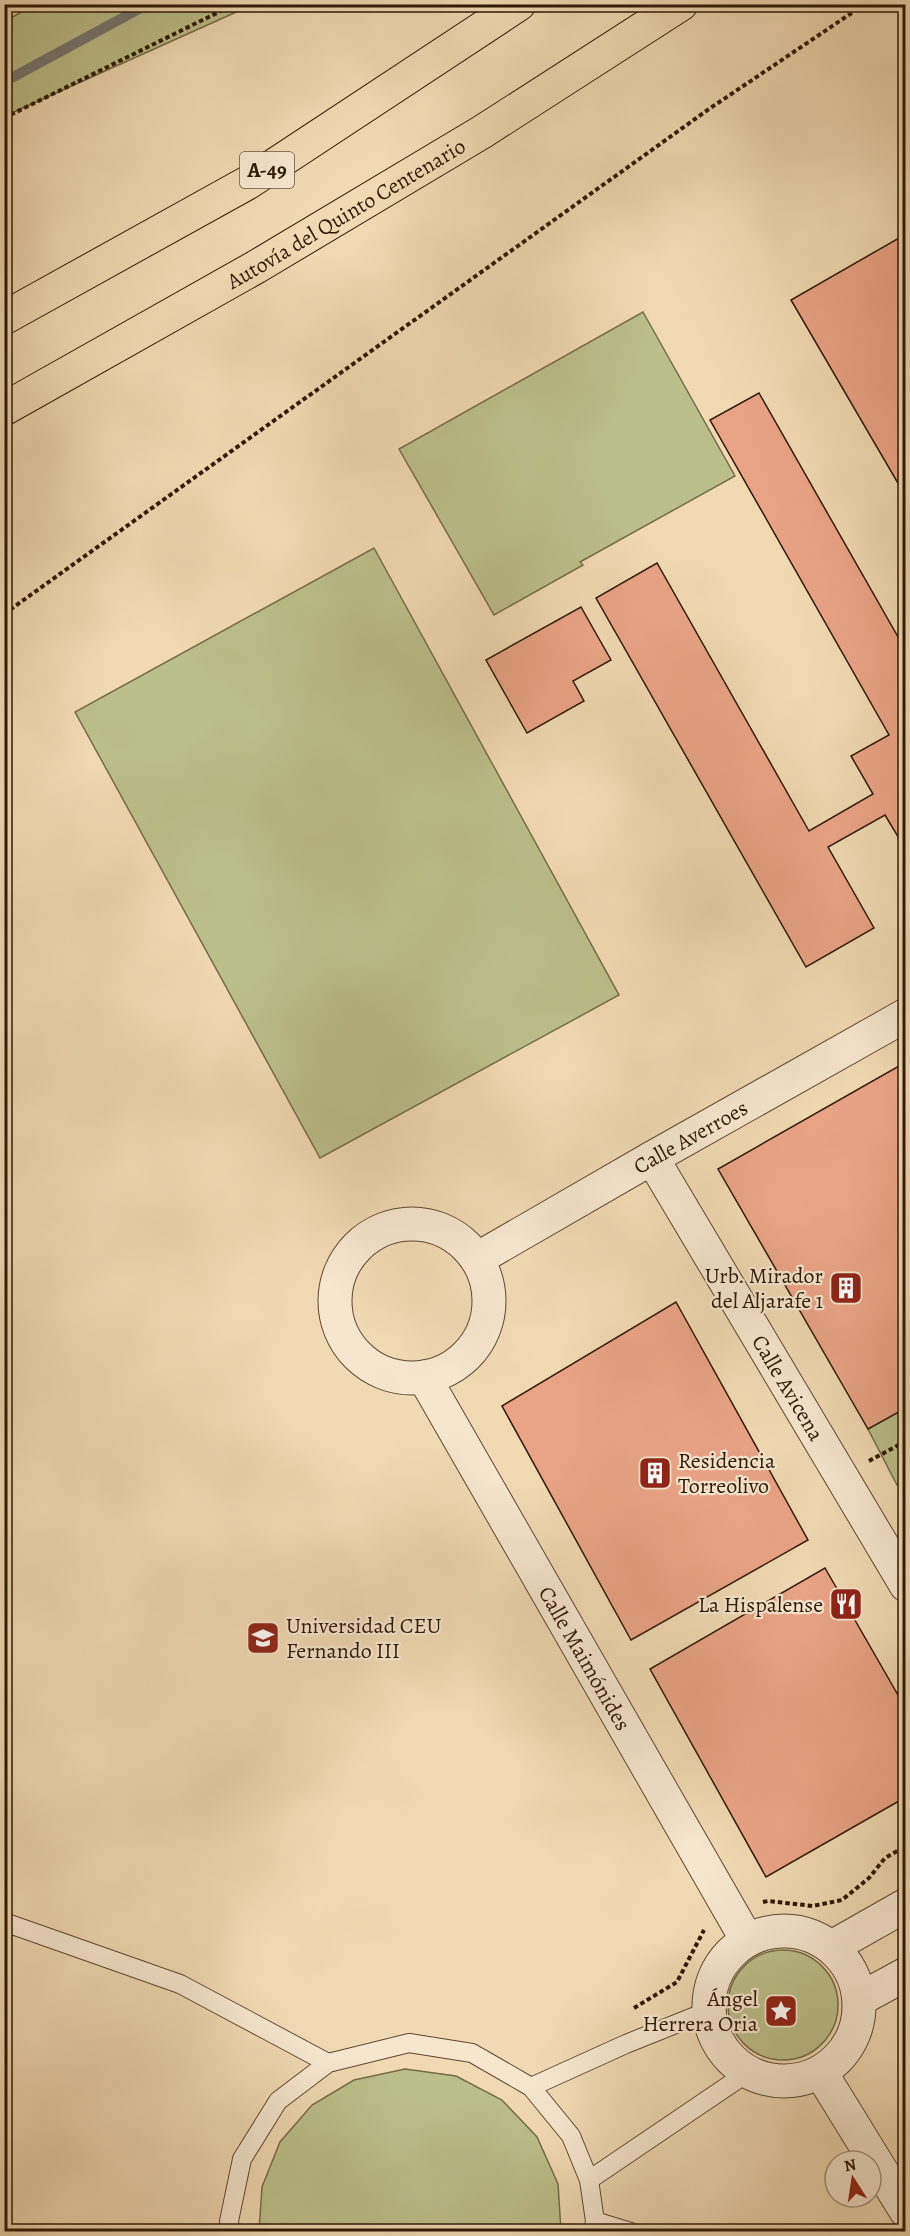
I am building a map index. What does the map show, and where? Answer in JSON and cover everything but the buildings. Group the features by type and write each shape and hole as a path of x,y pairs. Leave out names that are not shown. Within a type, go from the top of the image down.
{"highway":[{"name":"A-49","path":"4,318 249,182 519,4"},
{"name":"Autovía del Quinto Centenario","path":"4,409 256,267 482,132 681,4"}],"street":[{"name":"Calle Averroes","path":"477,1259 906,1016"},
{"name":"Calle Avicena","path":"652,1158 906,1585"},
{"path":"408,1223 435,1227 459,1239 477,1259 488,1287 488,1314 484,1329 470,1351 449,1368 424,1377 403,1378 377,1370 355,1354 346,1342 336,1317 334,1290 340,1271 355,1248 382,1229 408,1223"},
{"name":"Calle Maimónides","path":"424,1377 747,1940"},
{"path":"832,1947 906,1905"},
{"path":"777,1930 811,1935 832,1947 850,1968 860,1999 860,2014 853,2038 838,2059 821,2073 791,2082 770,2080 747,2073 732,2062 716,2041 708,2011 711,1983 730,1953 747,1940 777,1930"},
{"path":"860,1999 906,1974"},
{"path":"821,2073 906,2211"}],"lane":[{"path":"4,1922 180,1984 328,2063"},
{"path":"531,2087 626,2044 708,2011"},
{"path":"230,2232 229,2221 242,2159 278,2101 328,2063 409,2043 472,2053 531,2087 571,2136 589,2180 594,2226 631,2232"},
{"path":"589,2180 747,2073"}],"path":[{"path":"4,118 235,4"},
{"path":"4,614 709,108 865,4"}],"green space":[{"path":"36,4 252,5 5,116 5,21"},
{"path":"643,312 735,476 580,562 583,565 494,615 399,449"},
{"path":"374,548 619,995 320,1158 75,712"},
{"path":"905,1408 905,1480 897,1485 868,1429"},
{"path":"783,1950 804,1954 822,1966 834,1984 838,2005 834,2026 822,2044 804,2056 783,2060 762,2056 744,2044 732,2026 728,2005 732,1984 744,1966 762,1954"},
{"path":"405,2069 456,2076 502,2100 537,2137 558,2184 561,2231 259,2231 262,2187 280,2142 312,2105 354,2080"}],"waterway":[{"path":"4,82 148,4"}],"place":[{"name":"Urb. Mirador del Aljarafe 1","path":"846,1288"},
{"name":"Residencia Torreolivo","path":"655,1473"},
{"name":"La Hispalense","path":"846,1604"},
{"name":"Universidad CEU Fernando III","path":"263,1638"},
{"name":"Ángel Herrera Oria","path":"781,2011"}]}
